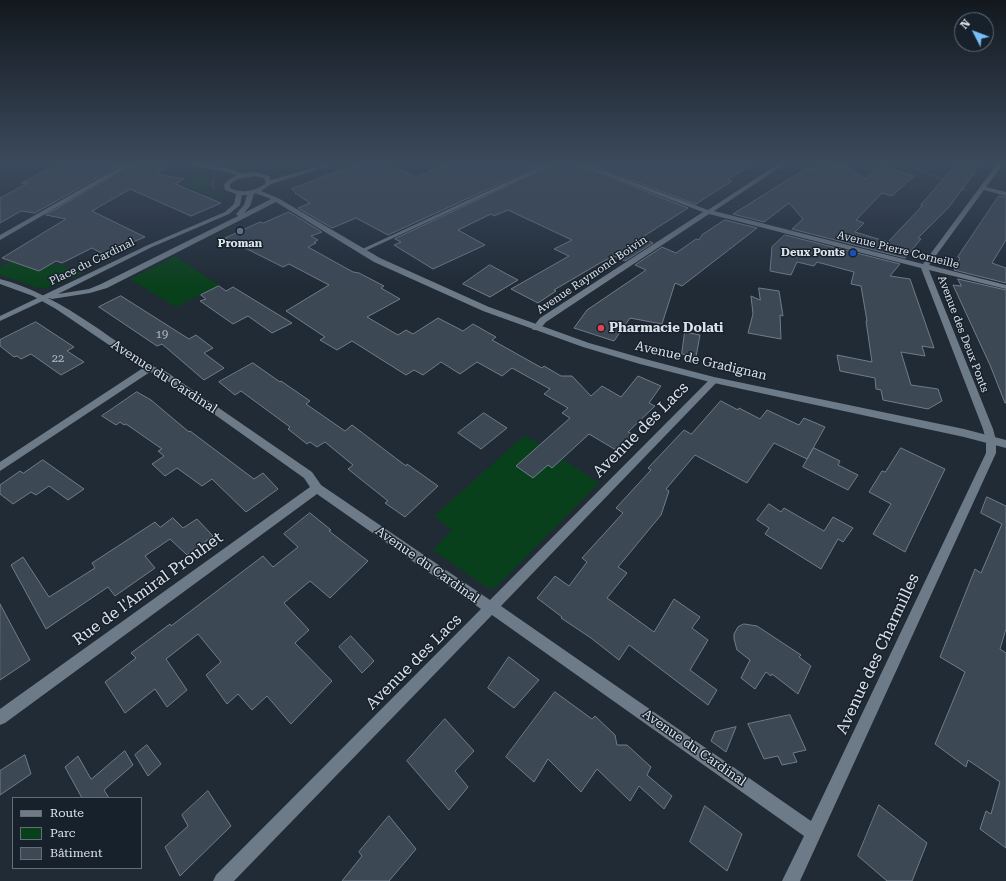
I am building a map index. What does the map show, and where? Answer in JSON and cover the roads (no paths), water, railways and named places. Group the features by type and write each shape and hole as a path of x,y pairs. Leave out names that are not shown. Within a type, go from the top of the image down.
{"street":[{"path":"0,238 57,205"},
{"name":"Place du Cardinal","path":"43,298 150,246 227,213 236,205"},
{"name":"Place du Cardinal","path":"231,220 247,205"},
{"name":"Place du Cardinal","path":"43,298 90,291 104,286 231,220 263,205"},
{"name":"Avenue de Gradignan","path":"286,205 361,251 486,309 586,345 643,362 714,380 805,398 1006,444"},
{"path":"361,251 461,205"},
{"name":"Avenue Pierre Corneille","path":"690,205 708,212 1006,287"},
{"name":"Avenue Raymond Boivin","path":"536,328 543,320 719,205"},
{"name":"Avenue des Deux Ponts","path":"969,205 924,267 991,440"},
{"name":"Avenue du Cardinal","path":"0,281 43,298 59,307 149,368 162,373 308,475 317,488 483,604 492,607 812,832"},
{"path":"0,318 43,298"},
{"path":"0,467 149,368"},
{"name":"Avenue des Lacs","path":"222,881 714,380"},
{"name":"Avenue des Charmilles","path":"790,881 991,453 991,440"},
{"name":"Rue de l'Amiral Prouhet","path":"0,718 317,488"}],"place":[{"name":"Proman","path":"240,231"},
{"name":"Deux Ponts","path":"853,253"},
{"name":"Pharmacie Dolati","path":"601,328"}]}
